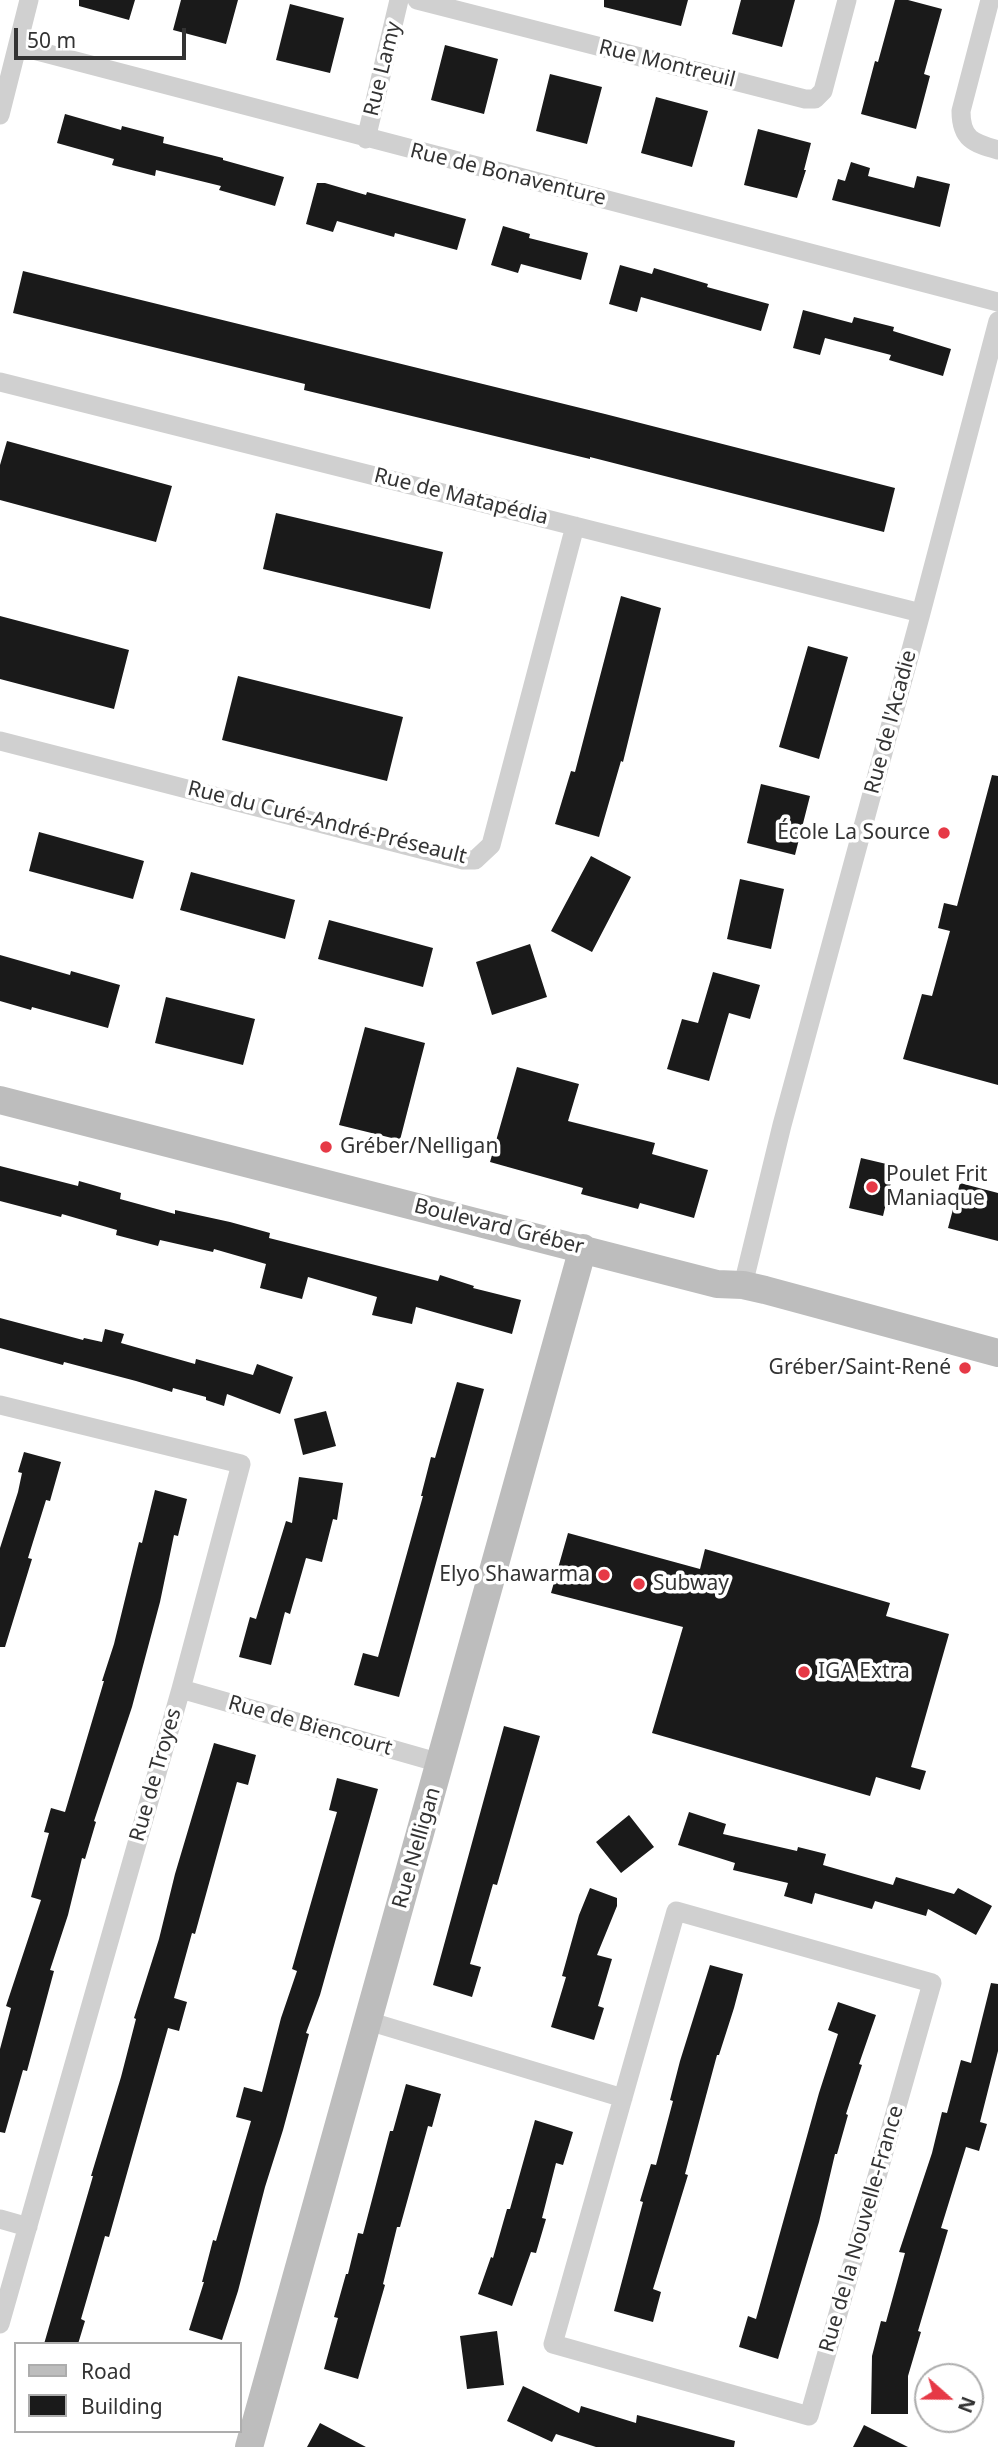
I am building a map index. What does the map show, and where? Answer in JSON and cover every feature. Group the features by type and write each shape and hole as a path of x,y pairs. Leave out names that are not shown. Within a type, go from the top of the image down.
{"street":[{"path":"0,116 29,0"},
{"name":"Rue Lamy","path":"366,139 399,0"},
{"name":"Rue Montreuil","path":"417,0 805,99 816,99 822,91 847,0"},
{"path":"990,0 961,110 961,123 965,134 971,140 998,150"},
{"name":"Rue de Bonaventure","path":"18,46 998,302"},
{"name":"Rue de l'Acadie","path":"743,1285 782,1125 922,613 998,321"},
{"name":"Rue de Matapédia","path":"0,382 922,613"},
{"name":"Rue du Curé-André-Préseault","path":"0,741 463,860 475,860 491,845 575,526"},
{"name":"Boulevard Gréber","path":"0,1100 717,1284 743,1285 998,1353"},
{"name":"Rue Nelligan","path":"249,2447 583,1248"},
{"name":"Rue de Troyes","path":"0,1405 241,1464 181,1689 0,2324"},
{"name":"Rue de Biencourt","path":"181,1689 440,1763"},
{"name":"Rue de la Nouvelle-France","path":"676,1911 932,1983 809,2416 553,2344 623,2098 676,1911"},
{"path":"368,2021 623,2098"},
{"path":"0,2219 28,2227"}],"building":[{"path":"79,0 135,0 129,20 79,6"},
{"path":"181,0 238,0 226,44 173,30"},
{"path":"604,0 688,0 681,26 604,7"},
{"path":"741,0 795,0 782,47 732,34"},
{"path":"895,0 908,0 942,9 924,74 930,76 916,129 861,114"},
{"path":"290,4 344,18 330,73 276,60"},
{"path":"445,45 498,59 484,114 431,100"},
{"path":"550,74 602,87 587,144 536,131"},
{"path":"656,97 708,111 692,167 641,153"},
{"path":"65,114 121,130 122,126 164,137 163,143 284,177 275,206 219,190 221,186 156,170 155,176 112,165 114,159 57,143"},
{"path":"758,129 811,143 797,198 744,185"},
{"path":"851,162 870,168 868,176 914,188 917,176 950,184 940,227 832,200 838,179 845,181"},
{"path":"317,183 366,195 367,192 466,219 457,250 395,233 394,237 337,221 333,232 306,224"},
{"path":"503,226 530,234 529,238 588,253 581,280 521,264 518,273 491,265"},
{"path":"620,265 652,274 654,268 708,284 707,287 769,304 761,331 641,297 637,312 609,304"},
{"path":"23,271 895,488 884,532 590,457 304,390 305,384 13,313"},
{"path":"803,310 852,323 854,317 894,327 893,331 951,349 943,376 889,360 891,355 825,338 820,355 793,348"},
{"path":"7,441 172,486 156,542 0,500 0,465"},
{"path":"276,513 443,552 430,609 263,569"},
{"path":"621,596 661,608 623,762 621,761 599,837 555,824 571,771 575,772"},
{"path":"0,616 129,650 114,709 0,679"},
{"path":"808,646 848,657 819,759 779,747"},
{"path":"238,676 403,717 387,781 222,740"},
{"path":"992,775 998,776 998,1085 903,1059 922,994 932,996 950,931 938,928 944,903 957,906"},
{"path":"761,784 810,796 795,855 747,843"},
{"path":"39,832 144,861 133,899 29,871"},
{"path":"591,856 631,877 592,952 551,931"},
{"path":"191,872 295,900 285,939 180,910"},
{"path":"740,879 784,889 771,949 727,939"},
{"path":"329,920 433,948 423,987 318,959"},
{"path":"530,944 547,997 492,1015 476,962"},
{"path":"0,955 70,975 71,971 120,985 108,1028 0,1001"},
{"path":"713,972 760,985 750,1019 729,1013 709,1081 667,1069 682,1019 698,1023"},
{"path":"166,997 255,1019 243,1065 155,1043"},
{"path":"365,1027 425,1043 400,1140 339,1125"},
{"path":"517,1067 579,1084 568,1121 655,1143 652,1154 708,1170 694,1218 640,1203 638,1209 581,1194 583,1188 490,1162"},
{"name":"Poulet Frit Maniaque","path":"861,1158 895,1166 883,1216 849,1208"},
{"path":"0,1166 78,1186 79,1181 121,1193 120,1199 175,1214 175,1210 230,1222 270,1233 269,1238 438,1281 440,1275 474,1286 473,1288 521,1300 512,1334 416,1307 412,1324 372,1315 377,1297 308,1277 302,1299 260,1288 266,1264 214,1249 213,1252 160,1240 158,1246 116,1235 117,1230 62,1214 61,1217 0,1201"},
{"path":"960,1183 998,1193 998,1241 948,1228"},
{"path":"0,1318 83,1340 102,1342 105,1329 124,1334 121,1343 195,1364 196,1359 253,1375 257,1364 293,1377 280,1414 227,1394 224,1406 206,1400 206,1397 173,1388 172,1392 64,1362 63,1365 0,1348"},
{"path":"457,1382 484,1389 399,1697 354,1685 363,1653 378,1657 423,1496 431,1457 435,1458"},
{"path":"326,1411 336,1446 303,1455 294,1419"},
{"path":"24,1452 61,1462 50,1501 46,1500 28,1558 32,1559 5,1647 0,1647 0,1548 18,1492 22,1473 18,1472"},
{"path":"299,1477 343,1483 337,1520 333,1519 322,1562 306,1558 290,1614 285,1612 271,1665 239,1657 250,1617 256,1619 286,1521 292,1523"},
{"path":"155,1490 187,1499 178,1536 174,1535 160,1602 132,1707 94,1821 96,1822 85,1859 82,1858 68,1915 50,1970 54,1971 27,2071 23,2070 5,2133 0,2132 0,2049 11,2008 6,2006 41,1900 31,1897 49,1833 44,1832 51,1808 65,1812 104,1681"},
{"name":"IGA Extra","path":"568,1533 700,1569 705,1549 890,1603 886,1616 949,1634 911,1767 926,1771 920,1790 876,1777 870,1796 652,1733 683,1627 551,1593"},
{"path":"504,1726 540,1736 497,1885 493,1884 470,1964 481,1967 472,1997 433,1985"},
{"path":"214,1743 256,1755 248,1785 237,1782 195,1934 192,1933 174,1998 187,2002 179,2031 168,2028 109,2237 105,2236 81,2319 85,2321 79,2342 45,2342 121,2077 136,2019 134,2018 159,1939 175,1874"},
{"path":"337,1778 378,1789 320,1995 306,2033 309,2034 283,2130 222,2340 189,2330 204,2282 213,2240 216,2241 251,2121 236,2117 244,2087 262,2092 281,2018 297,1971 292,1969 337,1812 329,1810"},
{"path":"689,1812 726,1824 723,1834 797,1851 798,1847 826,1854 823,1865 893,1885 896,1877 954,1894 958,1888 992,1906 976,1935 928,1909 926,1916 875,1901 872,1909 815,1893 812,1904 784,1896 788,1883 733,1870 735,1863 678,1845"},
{"path":"629,1815 654,1847 621,1873 596,1842"},
{"path":"590,1888 617,1898 617,1906 597,1955 612,1959 598,2006 604,2008 594,2040 551,2027 566,1977 562,1976 579,1915"},
{"path":"710,1965 743,1974 717,2055 685,2174 688,2175 653,2289 661,2292 653,2322 614,2311 643,2202 640,2201 651,2164 656,2165 673,2101 670,2100 680,2061"},
{"path":"991,1983 998,1984 998,2051 980,2122 987,2124 979,2151 966,2147 941,2228 948,2230 918,2331 921,2332 908,2376 908,2414 871,2414 872,2356 881,2321 886,2322 905,2253 899,2252 932,2153 942,2112 947,2113 961,2060 971,2063"},
{"path":"838,2002 876,2015 859,2064 862,2065 835,2154 819,2222 778,2359 739,2347 748,2316 756,2319 838,2034 828,2030"},
{"path":"406,2084 441,2094 432,2127 428,2126 400,2227 397,2227 383,2284 385,2285 358,2379 324,2369 338,2318 334,2317 346,2274 358,2233 363,2234 390,2131 393,2131"},
{"path":"535,2120 573,2132 563,2165 556,2163 542,2218 546,2219 536,2253 531,2252 512,2306 478,2294 491,2257 493,2258 507,2209 510,2209"},
{"path":"497,2331 504,2385 467,2389 460,2336"},
{"path":"523,2386 579,2413 581,2406 636,2423 637,2415 735,2441 734,2447 596,2447 556,2434 552,2442 507,2421"},
{"path":"320,2423 366,2447 307,2447"},
{"path":"864,2425 908,2447 853,2447"}],"place":[{"name":"École La Source","path":"944,833"},
{"name":"Gréber/Nelligan","path":"326,1147"},
{"name":"Poulet Frit Maniaque","path":"872,1187"},
{"name":"Gréber/Saint-René","path":"965,1368"},
{"name":"Elyo Shawarma","path":"604,1575"},
{"name":"Subway","path":"639,1584"},
{"name":"IGA Extra","path":"804,1672"}]}
